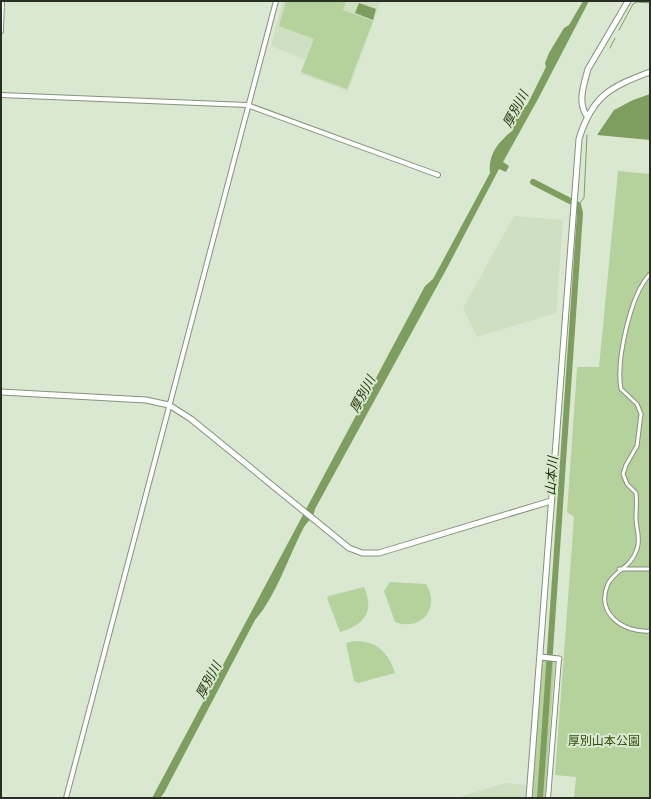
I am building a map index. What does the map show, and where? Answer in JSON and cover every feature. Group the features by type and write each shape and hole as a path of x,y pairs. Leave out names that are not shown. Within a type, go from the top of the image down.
{"street":[{"path":"1,31 2,1"},
{"path":"66,798 247,105 276,1"},
{"path":"588,116 582,106 583,90 588,69 628,1"},
{"path":"529,798 541,657 551,501 579,139 588,116 601,97 615,86 650,72"},
{"path":"1,96 247,105 438,175"},
{"path":"650,274 642,286 630,317 620,364 621,389 637,404 641,414 637,446 626,464 624,474 627,484 636,494 638,544 634,557 608,584 606,594 608,610 613,619 625,628 633,631 650,631"},
{"path":"1,392 146,400 169,405 191,419 349,548 362,554 370,554 551,501"},
{"path":"621,570 650,569"},
{"path":"541,657 558,659 548,798"}],"shaded area":[{"path":"283,1 381,1 348,91 301,74 306,60 271,46"},
{"path":"583,1 589,1 503,162 509,166 506,172 499,169 313,515 303,529 269,600 255,620 164,793 160,798 152,798 425,286 433,279 490,173 491,160 496,148 513,130 513,123 517,113 527,105 546,67 545,63 549,53 564,28 569,25"},
{"path":"359,3 376,9 373,20 355,13"},
{"path":"650,94 650,140 597,135 614,110 633,100"},
{"path":"514,216 563,220 556,313 477,337 463,308"},
{"path":"505,783 527,785 526,798 456,798"}],"green space":[{"path":"286,1 346,1 343,10 373,21 347,89 301,72 314,39 279,26"},
{"name":"厚別山本公園","path":"618,171 650,174 650,798 574,798 576,777 555,775 574,517 567,512 577,369 578,367 599,367"},
{"path":"390,582 426,584 430,593 431,601 430,609 426,616 413,624 395,622 384,591"},
{"path":"364,587 368,604 368,610 365,616 355,626 340,632 327,598 329,596"},
{"path":"354,641 369,643 380,649 389,659 395,673 358,683 354,681 346,643"},
{"path":"540,659 555,661 545,798 531,798"}],"waterway":[{"path":"619,30 633,4 637,2 650,3"},
{"path":"610,48 615,38"},
{"path":"578,205 584,198 587,135"},
{"name":"山本川","path":"533,182 578,205 580,213 540,798"}],"water label":[{"name":"厚別川","path":"515,109"},
{"name":"厚別川","path":"362,394"},
{"name":"厚別川","path":"208,680"}]}
